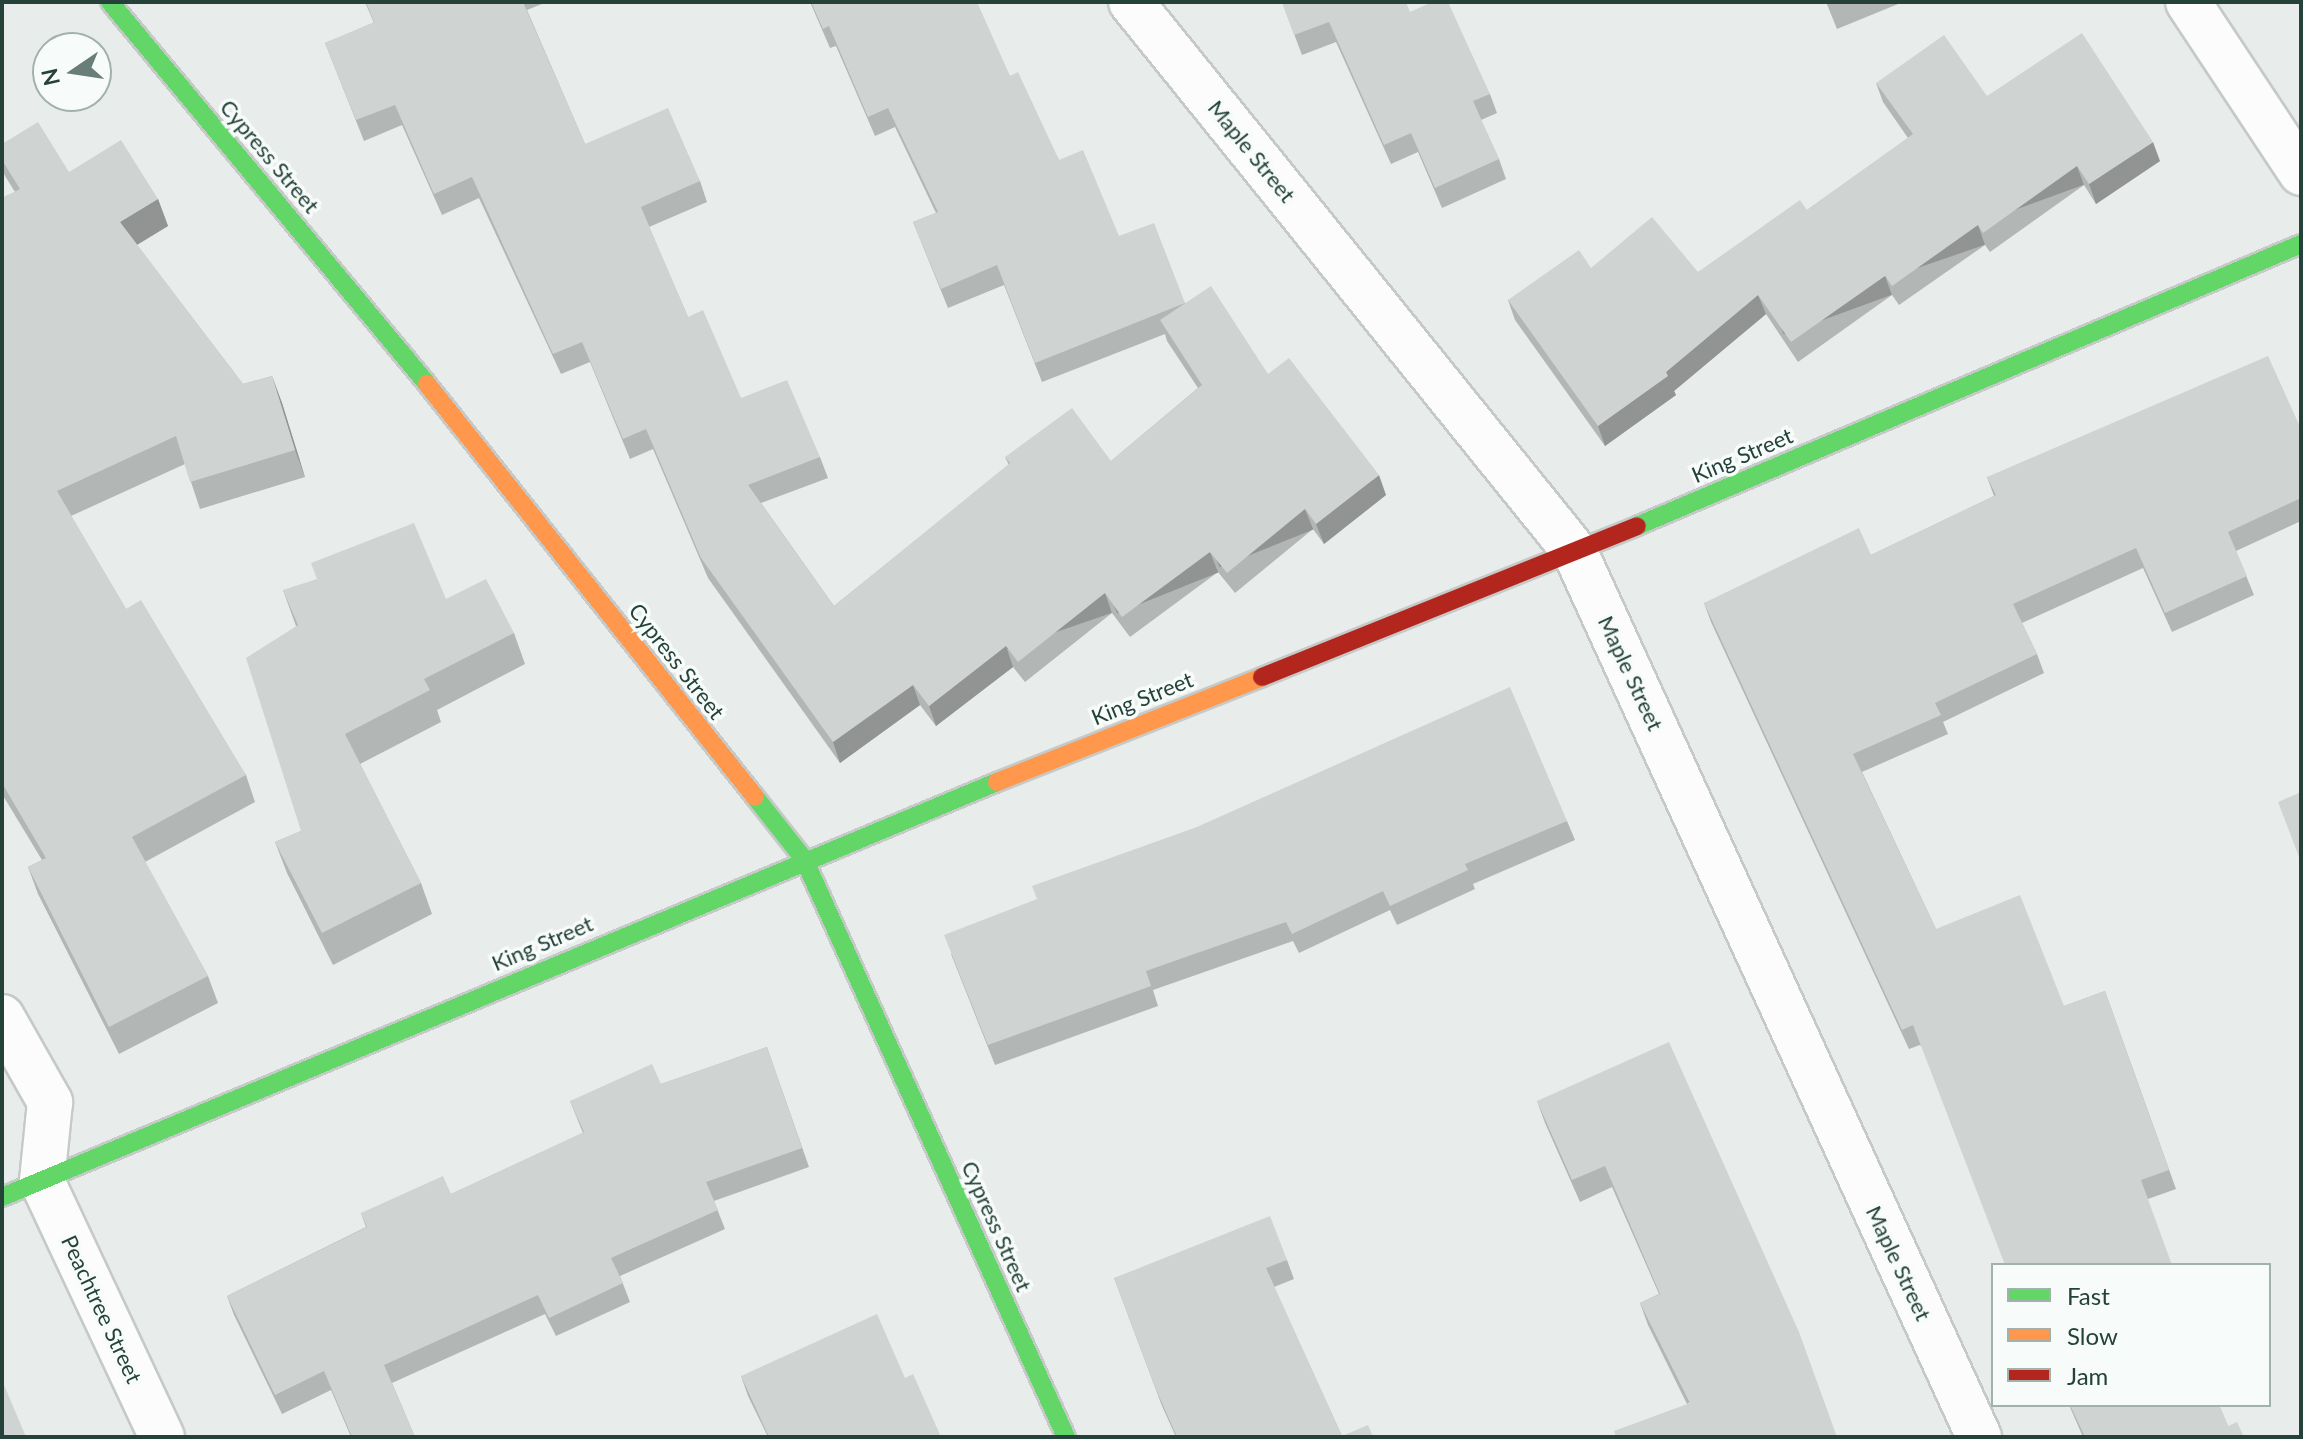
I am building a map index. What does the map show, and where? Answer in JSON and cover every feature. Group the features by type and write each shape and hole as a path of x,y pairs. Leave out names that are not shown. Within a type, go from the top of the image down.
{"main road":[{"name":"Cypress Street","path":"110,2 397,346 804,859 1066,1437"},
{"name":"King Street","path":"2,1197 804,859 1575,552 2301,244"}],"street":[{"name":"Maple Street","path":"1131,2 1575,552 1979,1437"},
{"path":"2188,2 2301,173"},
{"path":"2,1017 50,1102 42,1181"},
{"name":"Peachtree Street","path":"42,1181 162,1437"}],"building":[{"path":"366,2 523,2 585,144 668,108 700,181 641,207 688,317 703,310 741,398 787,380 820,457 748,485 834,606 1010,463 1005,457 1072,408 1111,461 1202,385 1160,320 1211,286 1268,374 1289,358 1379,475 1316,524 1305,509 1227,573 1210,552 1122,617 1105,593 1018,662 1006,646 929,706 913,685 833,742 701,558 646,429 623,439 582,342 553,354 472,177 434,194 395,105 356,120 325,43 374,22"},
{"path":"811,2 977,2 1010,76 1018,72 1059,160 1083,150 1119,236 1154,223 1185,303 1035,363 997,265 941,289 913,222 938,212 888,108 868,117 829,26 823,29"},
{"path":"1282,2 1406,2 1410,12 1432,2 1448,2 1490,94 1473,101 1499,159 1435,188 1411,133 1384,145 1329,22 1294,35"},
{"path":"2082,33 2153,142 2089,184 2077,166 1983,233 1978,225 1892,286 1885,276 1791,342 1758,295 1666,372 1668,376 1598,426 1508,300 1579,250 1591,268 1652,217 1698,272 1800,200 1807,210 1913,134 1876,83 1944,35 1987,96"},
{"path":"38,122 69,172 121,140 158,199 120,222 243,384 272,376 295,450 190,482 176,436 57,491 126,609 141,600 246,775 132,837 208,976 109,1027 28,867 46,858 2,783 2,198 20,189 2,160 2,144"},
{"path":"2268,356 2301,429 2301,498 2228,532 2247,576 2165,613 2136,548 2013,604 2037,654 1935,703 1941,715 1853,754 1936,929 2020,895 2064,1006 2105,991 2169,1170 2141,1180 2171,1263 2004,1263 1913,1025 1902,1030 1704,603 1859,528 1871,555 1996,495 1987,477"},
{"path":"414,523 446,599 486,579 514,633 424,679 430,690 345,734 421,883 322,933 275,842 301,831 246,658 298,625 283,590 317,579 311,563"},
{"path":"1510,687 1567,821 1465,864 1468,870 1390,906 1383,891 1292,934 1286,922 1146,971 1151,986 988,1045 944,935 1037,899 1032,886 1197,827"},
{"path":"2301,792 2301,862 2278,802"},
{"path":"1669,1042 1799,1332 1837,1437 1616,1437 1614,1431 1690,1403 1640,1303 1660,1294 1605,1166 1572,1180 1537,1101"},
{"path":"767,1047 802,1148 706,1182 718,1210 611,1258 623,1283 549,1318 538,1295 384,1365 415,1437 352,1437 324,1371 275,1395 227,1296 367,1227 361,1213 443,1176 451,1194 584,1132 570,1101 652,1064 661,1084"},
{"path":"1270,1216 1287,1260 1266,1268 1342,1436 1368,1425 1373,1437 1177,1437 1114,1278"},
{"path":"877,1314 905,1378 913,1374 941,1437 769,1437 741,1376"},
{"path":"2,1380 26,1437 2,1437"},
{"path":"2071,1407 2220,1407 2228,1426 2237,1422 2244,1437 2085,1437"}],"traffic: fast":[{"path":"110,2 427,384"},
{"path":"1637,526 2301,244"},
{"path":"2,1197 997,782"},
{"path":"755,797 804,859 1066,1437"}],"traffic: slow":[{"path":"427,384 755,797"},
{"path":"997,782 1262,677"}],"traffic: jam":[{"path":"1262,677 1637,526"}]}
